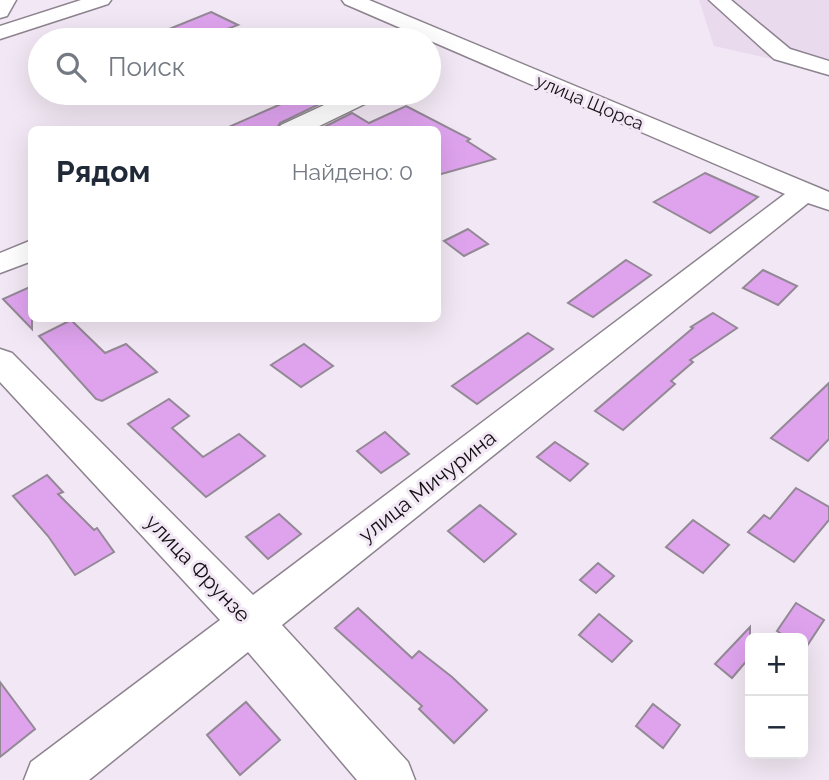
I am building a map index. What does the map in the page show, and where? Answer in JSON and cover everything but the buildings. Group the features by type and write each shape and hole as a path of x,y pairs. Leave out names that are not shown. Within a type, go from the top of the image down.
{"street":[{"path":"0,12 6,0"},
{"name":"улица Щорса","path":"352,0 415,28"},
{"path":"719,0 782,54 829,68"},
{"path":"0,33 93,1"},
{"name":"улица Щорса","path":"441,39 817,197"},
{"path":"441,60 463,49"},
{"path":"299,126 343,105"},
{"name":"улица Мичурина","path":"49,780 251,623 817,197"},
{"path":"0,264 28,251"},
{"name":"улица Фрунзе","path":"0,361 251,623 390,780"}],"shaded area":[{"path":"699,0 829,0 829,72 714,46"}]}
